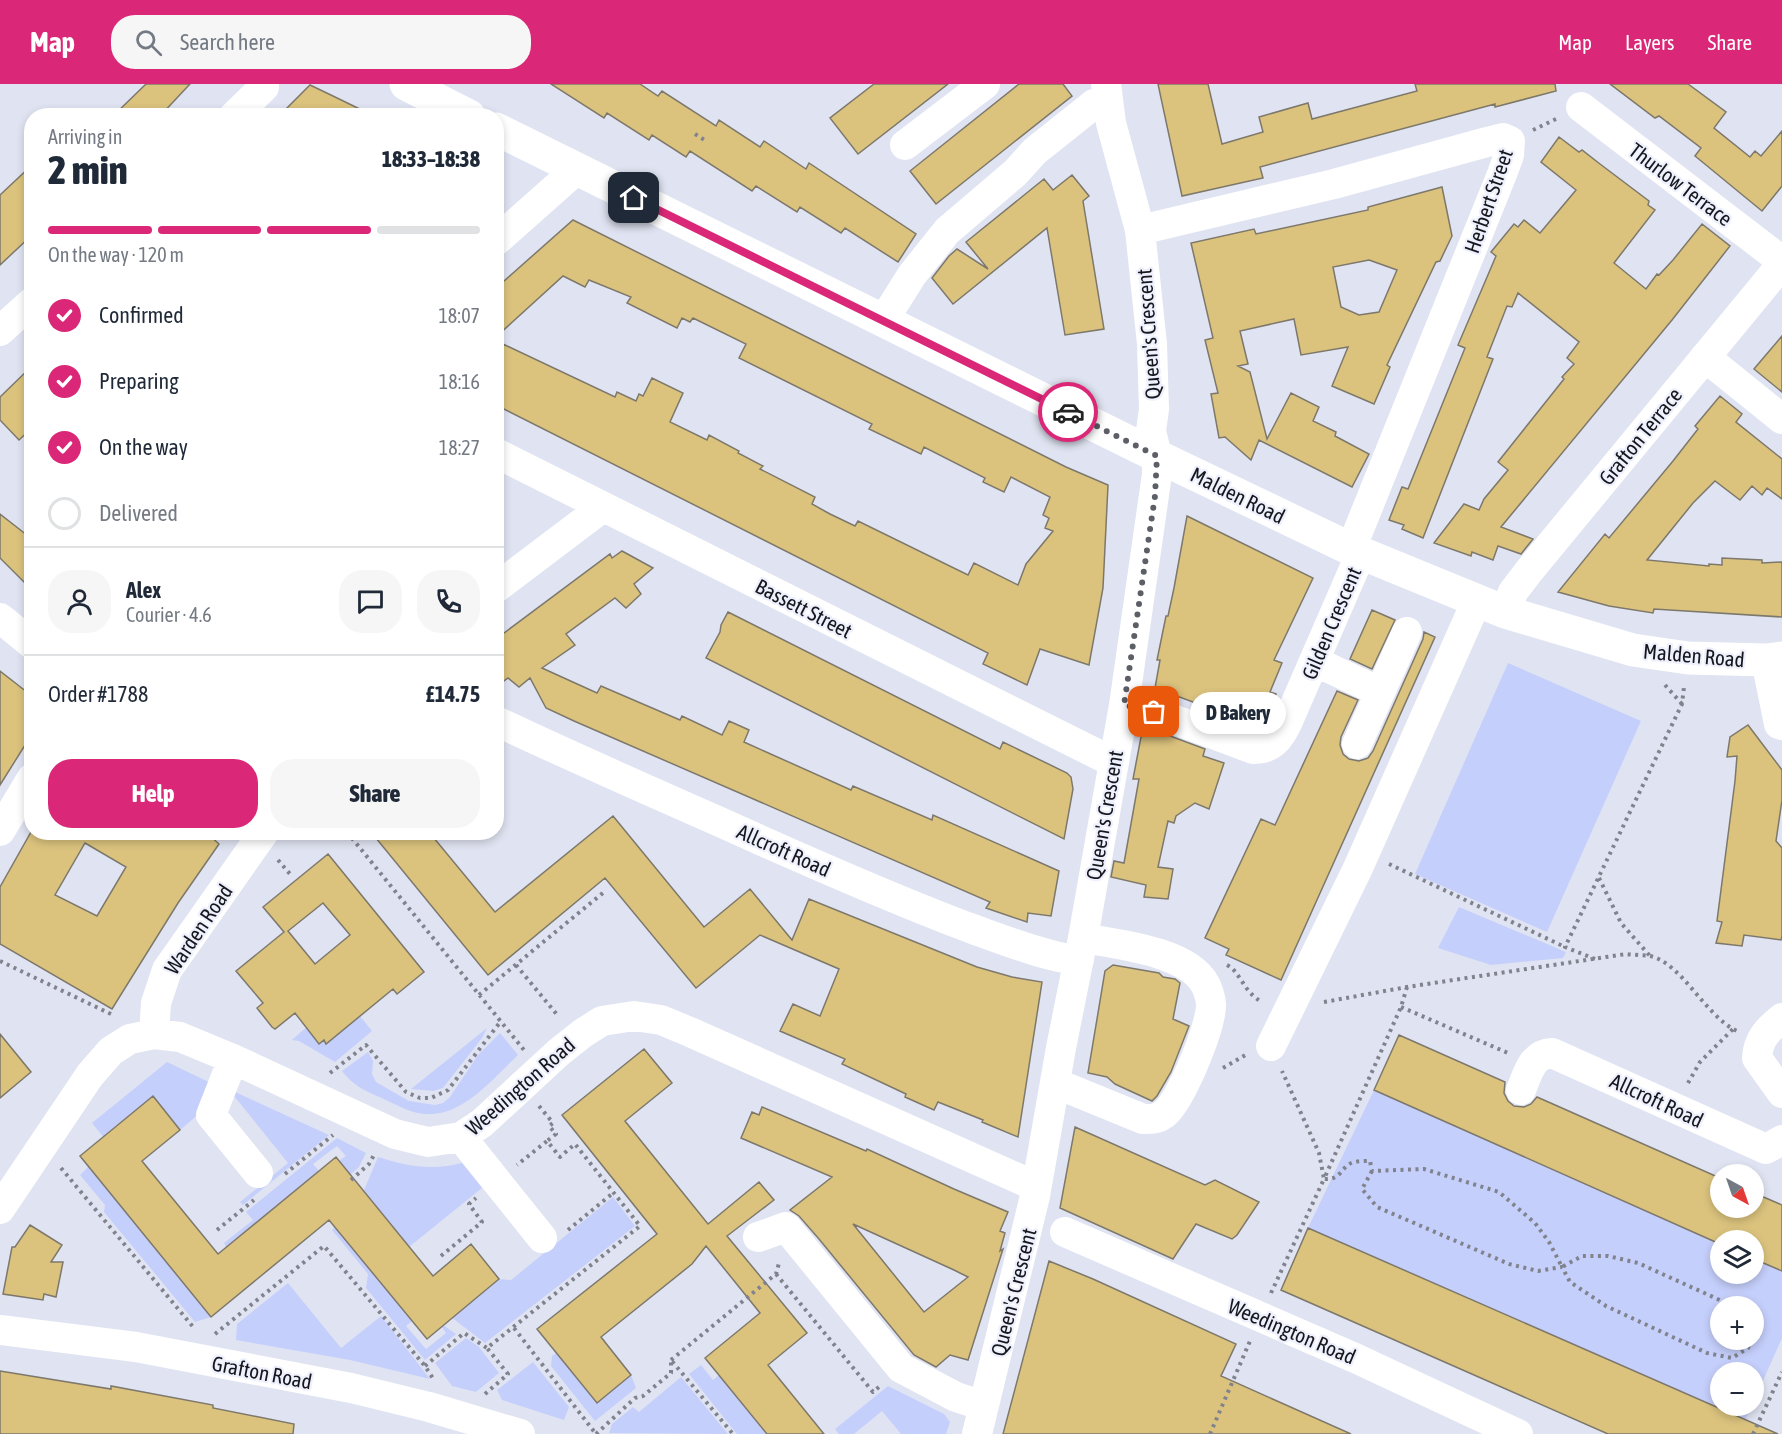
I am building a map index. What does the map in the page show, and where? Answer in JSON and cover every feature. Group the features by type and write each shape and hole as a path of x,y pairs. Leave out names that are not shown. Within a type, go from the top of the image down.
{"main road":[{"path":"406,84 453,108"},
{"name":"Malden Road","path":"504,133 1157,456 1356,551 1491,606 1633,650 1688,658 1774,659"}],"street":[{"path":"905,145 985,84"},
{"path":"242,108 264,87"},
{"path":"883,321 912,275 947,231 1015,173 1035,151 1094,105 1107,92"},
{"name":"Queen's Crescent","path":"980,1420 1050,1228 1036,1189 1124,705 1157,474 1157,456 1151,431 1154,409 1152,344 1140,230 1111,123 1107,92"},
{"name":"Thurlow Terrace","path":"1581,107 1782,263"},
{"name":"Herbert Street","path":"1140,230 1334,184 1503,138 1510,141 1509,155 1502,174 1356,551"},
{"path":"504,234 576,170"},
{"name":"Grafton Terrace","path":"1271,1046 1491,606 1513,592 1782,263"},
{"path":"0,331 24,309"},
{"path":"1705,357 1782,420"},
{"name":"Bassett Street","path":"504,457 1113,762"},
{"path":"504,582 603,507"},
{"name":"Gilden Crescent","path":"1124,705 1154,712 1253,749 1263,749 1276,742 1314,662 1356,551"},
{"path":"0,619 24,638"},
{"path":"1357,744 1407,632"},
{"path":"1774,659 1779,724 1782,725"},
{"path":"1314,662 1380,692"},
{"name":"Allcroft Road","path":"504,725 769,844 954,922 1071,959 1081,949"},
{"path":"0,831 24,791"},
{"name":"Warden Road","path":"154,1034 156,1003 167,970 249,840"},
{"path":"1055,1083 1143,1119 1156,1119 1166,1113 1175,1102 1207,1032 1212,1004 1205,983 1192,970 1165,956 1119,945 1081,949"},
{"name":"Weedington Road","path":"0,1209 90,1075 111,1051 130,1039 154,1034 180,1037 395,1134 428,1142 461,1137 482,1123 576,1038 603,1021 634,1016 661,1020 1026,1182 1036,1189"},
{"path":"1782,1018 1760,1041 1757,1058 1782,1093"},
{"name":"Allcroft Road","path":"1527,1077 1535,1059 1545,1053 1560,1055 1766,1149 1782,1140"},
{"path":"233,1059 211,1115 258,1173"},
{"path":"461,1137 542,1238"},
{"name":"Weedington Road","path":"1050,1228 1355,1358 1518,1434"},
{"path":"772,1232 901,1368 956,1397 980,1420"},
{"name":"Grafton Road","path":"0,1330 136,1347 203,1351 429,1407 520,1434"}],"path":[{"path":"1510,141 1581,107"},
{"path":"695,134 706,141"},
{"path":"1565,947 1682,704 1688,658"},
{"path":"353,840 501,1021 553,1123 549,1126 556,1134 547,1142"},
{"path":"1362,861 1596,960"},
{"path":"1599,878 1621,923 1651,956 1677,974 1710,1010 1732,1029 1760,1041"},
{"path":"479,995 604,892"},
{"path":"1287,1014 1344,997 1626,954 1651,956"},
{"path":"0,961 154,1034"},
{"path":"516,965 576,1038"},
{"path":"1210,1434 1276,1279 1324,1179 1401,1007 1407,987"},
{"path":"306,1092 366,1044 406,1092 420,1098 431,1098 448,1090 501,1021"},
{"path":"1678,1110 1690,1078 1700,1062 1732,1029"},
{"path":"1271,1046 1319,1153 1324,1179"},
{"path":"351,1180 369,1164 387,1130"},
{"path":"487,1348 640,1226 574,1144"},
{"path":"43,1146 203,1351 324,1246 433,1376 435,1386 429,1407"},
{"path":"1324,1179 1339,1176 1345,1167 1355,1162 1370,1161 1372,1171 1362,1189 1377,1207 1509,1264 1538,1271 1562,1267 1582,1256 1608,1257 1638,1263 1714,1296"},
{"path":"1372,1171 1424,1169 1499,1192 1535,1223 1549,1242 1570,1282 1606,1306 1707,1353 1732,1358 1745,1350"},
{"path":"542,1238 549,1246 614,1193"},
{"path":"772,1232 776,1274 873,1392 901,1368"},
{"path":"671,1360 776,1274"},
{"path":"514,1328 596,1434 634,1398 643,1396 671,1373 671,1360"},
{"path":"425,1366 464,1333 487,1348 508,1374 460,1416"},
{"path":"671,1360 733,1434"},
{"path":"1753,1434 1782,1372"}],"shaded area":[{"path":"1508,663 1641,721 1547,932 1415,874"},
{"path":"1459,907 1566,952 1563,958 1491,965 1438,948"},
{"path":"360,1016 372,1031 335,1062 299,1041 292,1040 309,1025 312,1035 319,1044 324,1040 326,1043"},
{"path":"487,1028 482,1038 443,1088 433,1091 411,1089"},
{"path":"500,1033 518,1055 477,1094 453,1109 441,1113 422,1114 402,1108 363,1089 352,1082 342,1071 368,1052 373,1061 372,1074 376,1082 409,1101 435,1105 443,1103 450,1097 478,1055"},
{"path":"167,1062 213,1084 205,1109 180,1130 153,1097 105,1134 105,1139 92,1123"},
{"path":"1374,1090 1710,1240 1710,1284 1764,1284 1764,1263 1782,1271 1782,1338 1764,1378 1764,1362 1710,1362 1710,1405 1308,1228"},
{"path":"235,1092 329,1135 243,1205 240,1202 288,1163 234,1096"},
{"path":"337,1138 366,1153 359,1167 350,1175 339,1161 346,1156 337,1146 313,1164 319,1171 226,1247 224,1243 253,1220 246,1212"},
{"path":"378,1157 399,1163 430,1167 462,1163 482,1188 409,1247 364,1190"},
{"path":"88,1167 211,1317 195,1322 104,1212 105,1205 80,1175"},
{"path":"613,1197 635,1226 485,1343 451,1317 499,1279 511,1280"},
{"path":"335,1227 412,1321 406,1326 426,1349 446,1333 441,1326 443,1325 456,1334 425,1360 366,1288 368,1274 332,1230"},
{"path":"288,1283 341,1348 381,1316 430,1379 350,1360 236,1340 237,1324"},
{"path":"466,1338 479,1347 499,1373 476,1392 452,1386 435,1363"},
{"path":"559,1351 564,1363 596,1403 631,1375 636,1388 595,1421 551,1366 552,1356"},
{"path":"533,1362 569,1407 564,1420 502,1400 497,1390"},
{"path":"701,1365 713,1380 719,1375 767,1434 737,1434 689,1374"},
{"path":"681,1377 728,1434 609,1433 612,1424 633,1407 639,1412"},
{"path":"888,1386 944,1414 950,1422 946,1434 901,1434 882,1411 854,1434 839,1434 835,1429"}],"building":[{"path":"146,84 190,84 168,108 121,108"},
{"path":"551,84 640,84 658,96 662,91 716,126 719,120 760,147 764,141 806,169 809,163 916,234 898,262 845,228 841,233 800,207 797,212 756,186 752,191 690,151 686,157 652,135 649,140 607,113 604,118"},
{"path":"874,84 948,84 858,154 830,118"},
{"path":"1019,84 1063,84 1072,96 936,204 910,171"},
{"path":"1158,84 1208,84 1222,144 1263,132 1259,117 1308,103 1312,119 1417,91 1415,84 1555,84 1556,91 1495,107 1495,104 1260,167 1263,178 1182,196"},
{"path":"1610,84 1688,84 1726,112 1714,128 1750,157 1755,151 1761,156 1782,131 1782,186 1762,211 1695,156 1701,148 1659,116 1655,118"},
{"path":"310,85 358,108 287,108"},
{"path":"1559,137 1579,152 1582,150 1649,201 1648,205 1655,210 1614,263 1646,289 1702,224 1730,246 1501,527 1533,539 1521,554 1498,546 1493,560 1472,552 1471,556 1434,543 1464,504 1479,510 1484,499 1508,470 1498,462 1564,379 1562,377 1574,364 1567,358 1579,342 1518,293 1512,307 1507,306 1487,357 1493,359 1423,538 1402,529 1404,525 1389,520 1402,487 1408,489 1465,348 1458,345 1496,256 1491,252 1514,224 1518,227 1524,220 1540,233 1576,190 1541,162"},
{"path":"24,172 24,242 0,265 0,195"},
{"path":"1072,175 1089,196 1083,201 1104,329 1065,335 1047,228 953,304 932,278 949,256 957,249 988,269 966,242 1044,179 1053,190"},
{"path":"1442,187 1452,236 1440,261 1436,262 1387,365 1390,367 1374,404 1332,386 1348,347 1301,355 1294,319 1240,331 1248,364 1238,366 1250,372 1267,439 1291,393 1319,407 1313,421 1336,432 1335,436 1369,454 1352,487 1259,440 1251,460 1225,437 1219,438 1211,394 1218,393 1205,340 1213,338 1191,243 1254,229 1256,234 1368,210 1368,207","holes":["1369,260 1397,270 1379,312 1359,315 1341,307 1333,267"]},
{"path":"573,220 1066,467 1108,485 1103,588 1089,665 1040,649 1027,685 983,664 988,653 504,409 504,344 615,397 617,392 636,401 639,394 643,396 652,378 683,393 670,422 707,440 709,435 739,451 738,453 763,466 760,469 815,497 812,504 830,514 855,526 858,521 968,575 974,563 1018,585 1026,564 1053,531 1045,528 1049,518 1043,515 1050,497 1011,477 1004,492 983,482 985,478 924,447 921,454 869,429 872,424 739,358 746,344 693,318 690,322 682,318 677,328 627,303 631,297 589,280 585,287 563,276 504,330 504,281"},
{"path":"1782,336 1782,392 1754,369"},
{"path":"24,374 24,435 19,440 0,420 0,397"},
{"path":"1720,396 1742,414 1736,422 1782,459 1782,499 1767,488 1762,495 1752,486 1740,500 1715,481 1693,503 1647,560 1709,566 1709,564 1722,565 1722,558 1762,560 1762,563 1782,562 1782,617 1654,609 1653,613 1609,606 1558,592 1605,534 1609,538 1673,461 1698,429 1695,426"},
{"path":"0,514 24,533 24,582 0,558"},
{"path":"1187,516 1313,578 1274,660 1282,663 1270,692 1276,694 1264,722 1240,714 1239,719 1155,688 1160,660 1157,660 1174,588"},
{"path":"622,551 653,568 634,584 641,594 626,608 615,598 566,634 575,645 542,668 597,693 601,686 680,720 682,716 722,735 729,721 749,730 744,742 851,790 853,786 932,820 933,815 1059,871 1051,916 1028,913 1027,922 986,908 990,902 546,708 530,678 519,687 508,678 504,681 504,633 610,554 612,558"},
{"path":"1372,610 1395,620 1372,669 1350,659"},
{"path":"728,612 1000,749 1003,742 1067,773 1071,777 1073,789 1064,839 706,658"},
{"path":"1424,632 1435,637 1281,980 1226,955 1229,949 1205,938 1261,819 1275,825 1337,691 1358,700 1341,737 1340,745 1343,754 1349,759 1359,761 1368,758 1423,639"},
{"path":"0,671 24,690 24,747 0,785"},
{"path":"1748,725 1782,770 1782,800 1776,841 1782,848 1782,936 1781,940 1744,935 1742,946 1716,943 1722,922 1717,921 1737,756 1727,757 1730,737"},
{"path":"1154,730 1205,749 1203,756 1224,763 1209,809 1195,803 1176,816 1174,823 1168,821 1158,867 1173,869 1168,899 1144,897 1146,885 1111,877 1114,861 1124,863 1139,779 1133,779 1141,737"},
{"path":"613,816 704,927 750,889 792,940 809,899 977,967 1012,977 1042,982 1018,1137 938,1102 934,1110 842,1064 845,1059 780,1031 793,1004 820,1016 839,969 760,935 696,988 605,878 488,975 378,840 436,840 495,912"},
{"path":"26,840 215,840 219,844 178,903 112,1009 0,944 0,887","holes":["85,843 126,867 97,916 55,895"]},
{"path":"328,854 424,972 397,994 393,989 326,1044 324,1040 319,1044 295,1013 275,1029 257,1008 263,1003 236,971 284,932 263,907","holes":["323,903 350,935 315,964 288,931"]},
{"path":"1113,965 1159,973 1163,977 1175,979 1180,983 1173,1019 1189,1026 1171,1072 1152,1101 1115,1084 1107,1077 1088,1073 1105,971"},
{"path":"0,1034 31,1072 0,1098"},
{"path":"1399,1035 1505,1082 1504,1093 1514,1106 1524,1107 1531,1104 1537,1097 1710,1174 1710,1218 1764,1218 1764,1197 1782,1205 1782,1271 1764,1263 1764,1230 1710,1230 1710,1240 1374,1090"},
{"path":"644,1049 672,1083 625,1121 708,1224 759,1182 774,1200 727,1236 807,1333 768,1365 824,1434 767,1434 705,1358 760,1313 706,1246 692,1264 601,1337 631,1375 597,1403 537,1329 657,1234 562,1115"},
{"path":"153,1096 180,1130 142,1161 218,1254 336,1157 433,1276 471,1244 499,1279 427,1339 329,1220 211,1317 80,1156"},
{"path":"762,1107 866,1151 867,1149 1008,1212 1000,1231 1005,1233 1000,1251 1003,1249 968,1360 950,1355 936,1367 914,1355 819,1239 799,1216 790,1210 832,1177 741,1138 752,1112 759,1115","holes":["853,1224 968,1277 924,1312"]},
{"path":"1075,1127 1205,1185 1215,1180 1259,1202 1232,1239 1196,1224 1173,1259 1060,1208"},
{"path":"30,1225 62,1245 51,1262 63,1262 56,1297 44,1294 43,1300 3,1294 12,1247 15,1247"},
{"path":"1308,1228 1710,1404 1710,1416 1737,1416 1778,1434 1608,1434 1281,1290"},
{"path":"1049,1261 1236,1344 1221,1376 1351,1434 1003,1434"},
{"path":"0,1371 111,1389 111,1386 213,1405 213,1408 294,1424 293,1434 0,1434"}],"way so far":[{"path":"1068,412 1157,456 1155,496 1124,705 1154,712"}],"place":[{"name":"D Bakery","path":"1154,712"}],"route":[{"path":"634,198 1068,412"}]}
